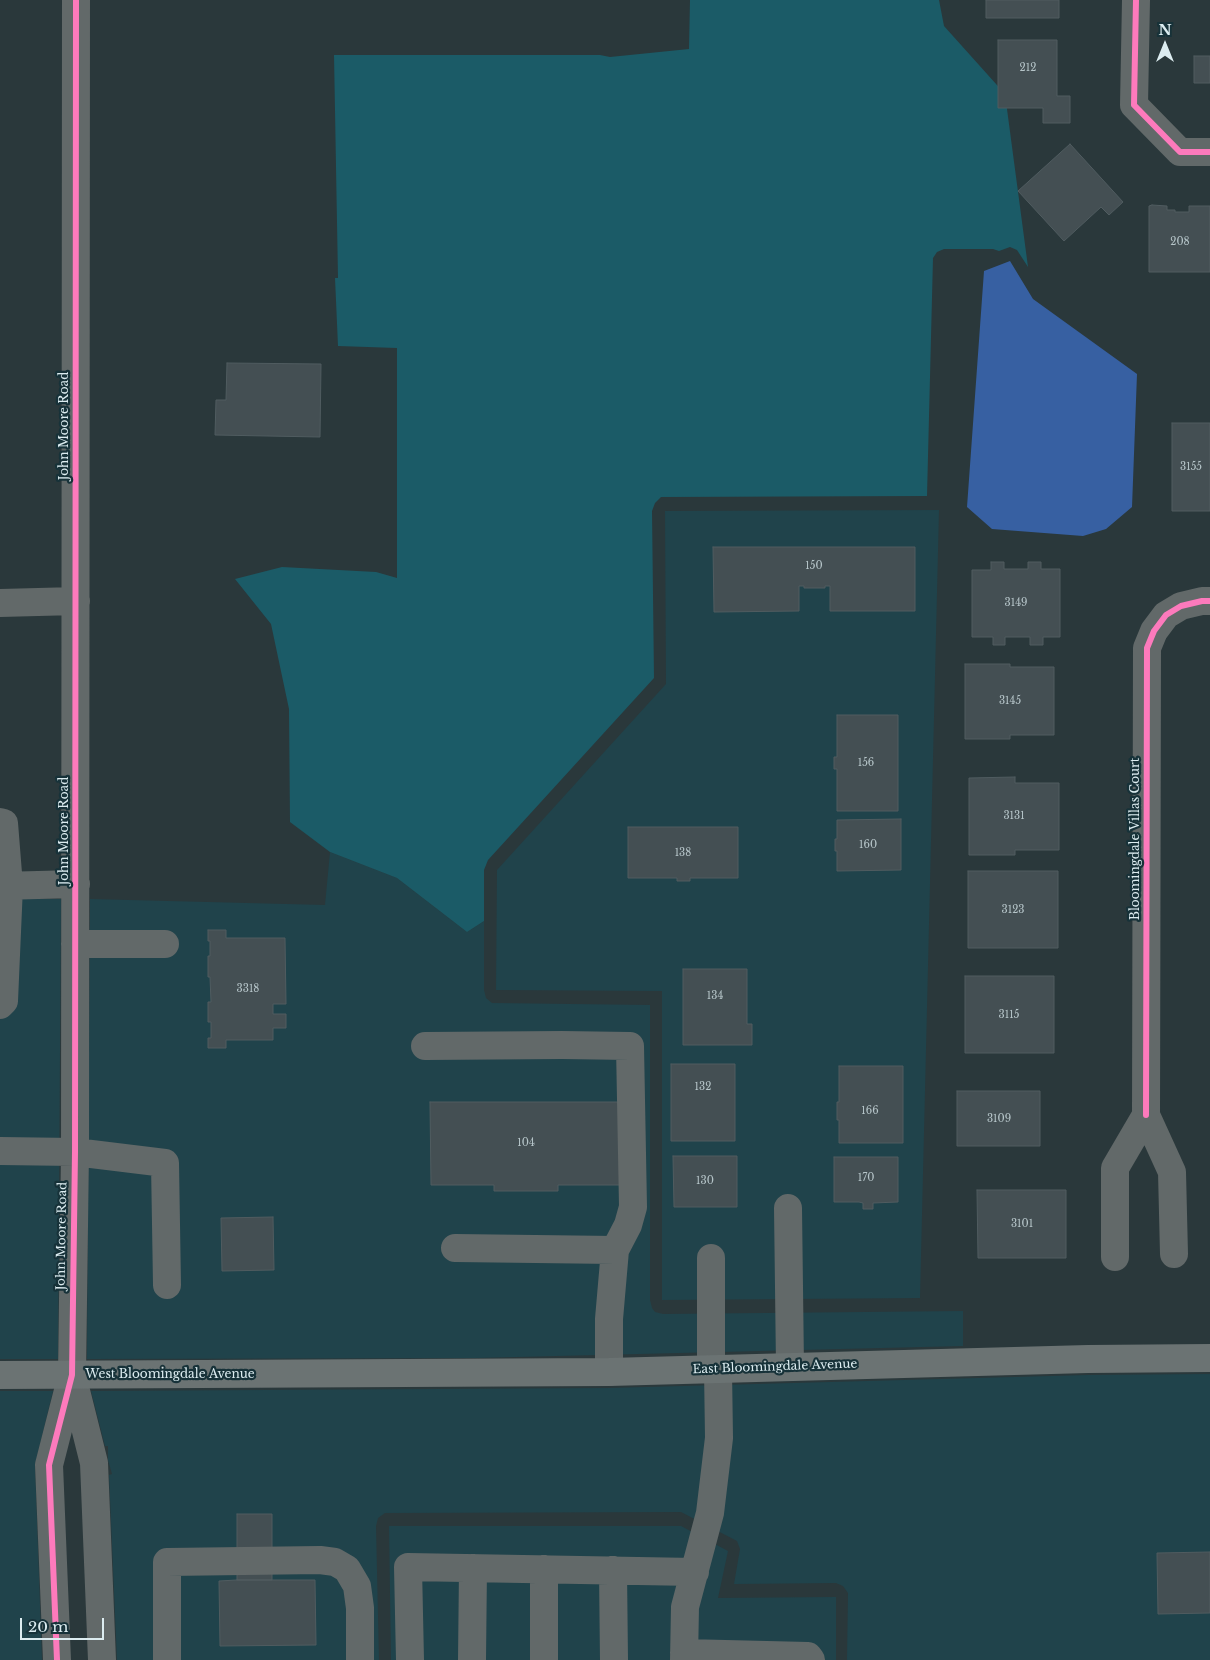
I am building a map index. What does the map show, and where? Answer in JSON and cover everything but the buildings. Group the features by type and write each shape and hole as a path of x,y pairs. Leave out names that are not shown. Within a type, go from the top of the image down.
{"main road":[{"name":"East Bloomingdale Avenue","path":"339,1374 609,1372 1088,1359 1210,1358"},
{"name":"West Bloomingdale Avenue","path":"0,1375 339,1374"}],"street":[{"name":"John Moore Road","path":"57,1660 49,1465 72,1375 75,1152 76,0"},
{"path":"1136,0 1134,105 1180,152 1210,152"},
{"path":"0,603 76,601"},
{"name":"Bloomingdale Villas Court","path":"1146,1115 1147,648 1154,631 1166,615 1181,606 1210,601"},
{"path":"0,822 4,823 4,1001 0,1005"},
{"path":"4,886 76,884"},
{"path":"75,944 165,944"},
{"path":"425,1046 630,1046 633,1207 628,1225 615,1250 609,1319 609,1372"},
{"path":"1146,1115 1172,1172 1174,1254"},
{"path":"1115,1257 1115,1168 1146,1115"},
{"path":"0,1151 75,1152 165,1162 167,1285"},
{"path":"788,1208 790,1367"},
{"path":"455,1248 615,1250"},
{"path":"711,1258 714,1369 719,1438 710,1513 685,1607 684,1656 808,1656 811,1660"},
{"name":"John Moore Road","path":"72,1375 94,1463 102,1660"},
{"path":"167,1660 167,1562 320,1560 335,1562 348,1569 357,1586 360,1608 360,1660"},
{"path":"410,1660 408,1567 695,1572"},
{"path":"472,1660 473,1568"},
{"path":"544,1570 544,1660"},
{"path":"613,1570 614,1660"}],"shaded area":[{"path":"690,0 939,0 944,26 1005,94 1028,267 1017,250 1010,247 999,251 993,249 944,249 937,252 933,258 927,496 661,497 655,503 652,511 654,678 488,860 484,870 484,921 467,932 397,878 330,852 290,822 289,709 271,624 235,579 282,567 376,572 397,578 397,348 338,346 335,278 338,278 334,55 600,55 610,57 689,49"},
{"path":"939,510 920,1298 662,1300 662,991 496,990 497,870 666,684 665,511"},
{"path":"330,852 397,878 467,932 484,921 484,990 486,998 492,1003 650,1005 650,1300 655,1312 663,1314 963,1311 963,1346 476,1358 87,1359 90,899 325,905"},
{"path":"0,899 61,899 58,1359 0,1359"},
{"path":"1210,1374 1210,1660 847,1660 848,1593 843,1586 836,1583 734,1584 740,1549 737,1541 681,1512 385,1513 378,1518 376,1526 379,1660 117,1660 109,1475 112,1474 108,1460 108,1446 105,1446 91,1391 609,1388 1088,1375"},
{"path":"0,1391 53,1391 35,1465 42,1660 0,1660"},
{"path":"389,1526 681,1526 728,1551 718,1598 836,1597 836,1660 391,1660"}],"water":[{"path":"1010,261 1033,299 1137,374 1132,507 1106,529 1083,536 992,529 967,507 984,271"}],"cycle path":[{"path":"57,1660 49,1465 72,1375 75,1152 76,0"},
{"path":"1136,0 1134,105 1180,152 1210,152"},
{"path":"1146,1115 1147,648 1154,631 1166,615 1181,606 1210,601"}]}
